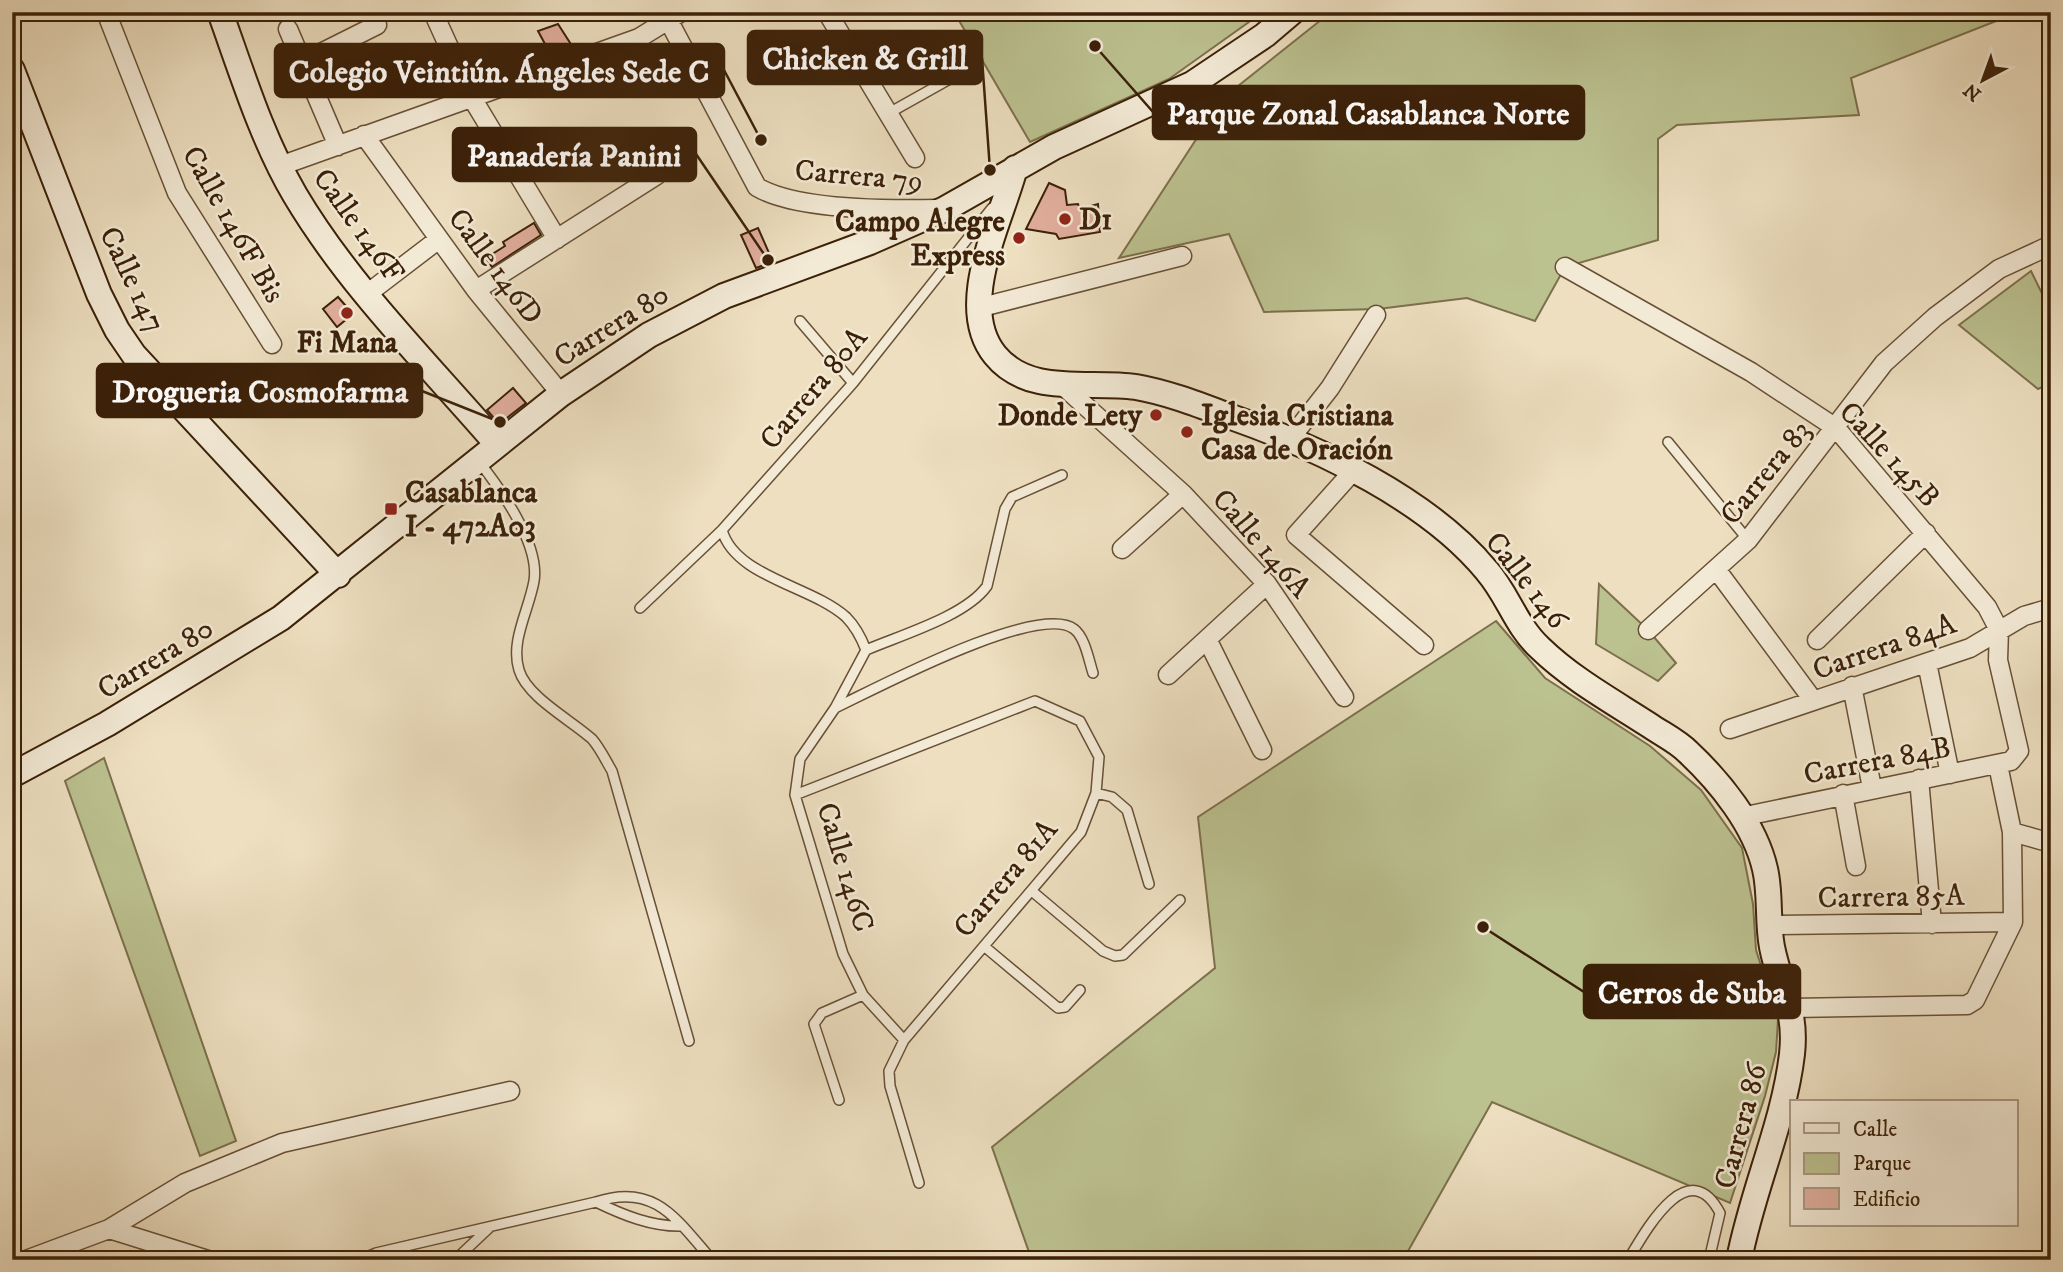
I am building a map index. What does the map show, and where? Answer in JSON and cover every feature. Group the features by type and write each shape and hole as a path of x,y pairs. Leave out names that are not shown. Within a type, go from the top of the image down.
{"street":[{"name":"Calle 146F Bis","path":"106,12 177,193 272,344"},
{"name":"Calle 146F","path":"220,12 280,166 316,227 487,451"},
{"path":"827,12 915,158"},
{"name":"Carrera 80","path":"12,775 211,663 281,618 561,394 607,361 684,314 945,209 1012,178 1192,84 1265,35 1292,12"},
{"path":"439,14 472,98 557,239"},
{"path":"280,166 639,38 671,15"},
{"name":"Carrera 79","path":"671,15 747,173 757,187 770,194 817,203 901,210 945,209"},
{"path":"303,62 377,25"},
{"path":"288,29 338,146"},
{"name":"Calle 147","path":"12,70 99,295 117,330 134,355 338,575"},
{"name":"Calle 146D","path":"365,135 476,290 561,394"},
{"path":"476,290 657,175"},
{"name":"Calle 146","path":"1012,178 986,257 978,308 985,340 1006,366 1037,381 1135,387 1174,396 1290,439 1354,469 1426,517 1471,553 1489,573 1511,613 1537,646 1582,682 1685,749 1713,778 1741,817 1766,872 1769,925 1777,968 1792,1008"},
{"path":"367,294 439,239"},
{"name":"Carrera 83","path":"1648,630 1748,540 1884,363 1926,324 1998,269 2051,245"},
{"path":"978,308 1182,256"},
{"name":"Calle 145B","path":"1565,267 1751,372 1836,428 1987,607 1999,631 1998,660 2019,751"},
{"path":"1290,439 1330,388 1377,316"},
{"name":"Calle 146A","path":"1060,383 1183,494 1267,584 1344,697"},
{"path":"1354,469 1296,535 1424,645"},
{"path":"1122,549 1183,494"},
{"path":"1817,640 1926,533"},
{"path":"1716,569 1813,700"},
{"path":"1168,675 1267,584"},
{"name":"Carrera 84A","path":"1730,729 1970,648 2024,616 2051,608"},
{"path":"1207,639 1262,750"},
{"path":"1927,663 1950,774"},
{"path":"1853,686 1872,788"},
{"name":"Carrera 84B","path":"1741,817 1872,788 1998,765 2011,761 2019,751"},
{"path":"1792,1008 1967,1005 1975,1000 2013,922 2012,832 1998,765"},
{"path":"1919,779 1933,924"},
{"path":"1843,794 1856,866"},
{"path":"2012,832 2051,843"},
{"name":"Carrera 85A","path":"1769,925 2013,922"},
{"name":"Carrera 86","path":"1739,1260 1788,1076 1792,1052 1792,1008"},
{"path":"36,1259 109,1229 185,1183 282,1143 510,1091"},
{"path":"109,1229 208,1260"}],"lane":[{"path":"889,114 971,67"},
{"name":"Carrera 80A","path":"640,608 722,530 853,383 1012,178"},
{"path":"800,321 853,383"},
{"path":"1668,442 1748,540"},
{"path":"487,451 495,482 534,551 535,579 517,648 518,669 525,685 594,741 612,771 690,1041"},
{"path":"722,530 733,552 750,564 844,615 857,629 866,650 965,607 980,597 988,586 1005,509 1012,498 1062,475"},
{"path":"835,708 954,651 999,634 1061,624 1080,635 1093,673"},
{"name":"Calle 146C","path":"866,650 835,708 800,758 796,795 843,954 863,995 904,1040"},
{"name":"Carrera 81A","path":"796,795 1035,701 1080,722 1099,757 1096,793 1081,832 904,1040 889,1071 890,1086 919,1183"},
{"path":"1096,793 1112,797 1127,810 1149,884"},
{"path":"1032,892 1103,951 1115,956 1123,955 1180,900"},
{"path":"985,947 1058,1009 1065,1007 1080,990"},
{"path":"839,1100 814,1024 822,1013 863,995"},
{"path":"1628,1260 1660,1209 1677,1194 1689,1191 1703,1194 1714,1202 1720,1213 1709,1260"},
{"path":"360,1260 410,1245 596,1202 620,1194 665,1207 712,1260"},
{"path":"596,1202 625,1216 668,1227 682,1226"},
{"path":"455,1260 491,1227"},
{"path":"405,1260 410,1245"}],"green space":[{"path":"954,12 1263,12 1169,79 1030,142"},
{"path":"1331,12 2019,12 1851,78 1859,115 1677,125 1658,139 1658,240 1565,267 1535,321 1467,298 1378,309 1264,312 1229,234 1119,258 1223,98"},
{"path":"2031,271 2051,312 2051,383 2038,389 1959,325"},
{"path":"1599,584 1648,630 1676,663 1658,681 1596,644"},
{"path":"1496,621 1545,678 1650,746 1701,790 1742,848 1753,904 1756,950 1778,1019 1776,1052 1765,1096 1730,1203 1492,1102 1403,1260 1017,1260 1030,1255 992,1147 1215,968 1198,817"},
{"path":"104,758 236,1141 200,1156 65,781"}],"building":[{"path":"558,24 574,49 552,57 538,31"},
{"name":"D1","path":"1049,183 1065,190 1067,205 1078,204 1080,209 1098,204 1100,232 1059,239 1056,234 1026,229"},
{"path":"534,223 541,235 492,267 486,258 505,246 503,242"},
{"path":"758,228 773,262 756,268 741,235"},
{"path":"338,297 353,314 337,327 323,309"},
{"path":"513,388 526,403 499,424 487,410"}],"place":[{"name":"Parque Zonal Casablanca Norte","path":"1095,46"},
{"name":"Colegio Veintiún. Ángeles Sede C","path":"761,140"},
{"name":"Chicken & Grill","path":"990,170"},
{"name":"D1","path":"1065,219"},
{"name":"Campo Alegre Express","path":"1019,238"},
{"name":"Panadería Panini","path":"768,260"},
{"name":"Fi Mana","path":"347,313"},
{"name":"Donde Lety","path":"1156,415"},
{"name":"Drogueria Cosmofarma","path":"500,422"},
{"name":"Iglesia Cristiana Casa de Oración","path":"1187,432"},
{"name":"Casablanca I - 472A03","path":"391,509"},
{"name":"Cerros de Suba","path":"1483,927"}]}
